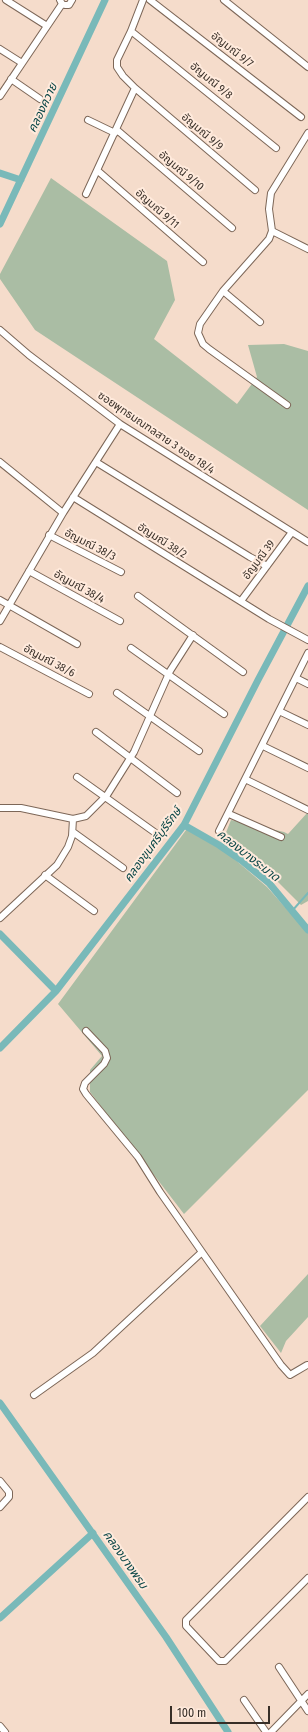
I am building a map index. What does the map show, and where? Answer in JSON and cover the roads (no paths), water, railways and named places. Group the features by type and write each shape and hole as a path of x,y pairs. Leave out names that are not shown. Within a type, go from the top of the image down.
{"street":[{"path":"6,0 47,26"},
{"path":"0,96 47,26 61,2 67,5 72,0"},
{"path":"132,31 143,0"},
{"name":"อัญมณี 9/7","path":"150,0 301,116"},
{"path":"224,0 308,67"},
{"name":"อัญมณี 9/9","path":"132,31 117,60 117,67 123,76 135,88 255,190"},
{"name":"อัญมณี 9/8","path":"132,31 276,148"},
{"path":"0,49 22,63"},
{"path":"11,80 40,99"},
{"path":"86,194 98,171 135,88"},
{"name":"อัญมณี 9/10","path":"88,120 116,131 232,228"},
{"path":"287,405 209,350 199,338 198,333 200,324 223,291 270,239 272,231 269,209 271,193 308,133"},
{"name":"อัญมณี 9/11","path":"98,171 203,262"},
{"path":"272,231 308,249"},
{"path":"223,291 260,322"},
{"name":"ซอยพุทธมณฑลสาย 3 ซอย 18/4","path":"0,330 29,355 120,424 308,542"},
{"path":"0,621 72,497 120,424"},
{"path":"0,462 63,513"},
{"path":"96,462 267,566"},
{"name":"อัญมณี 38/2","path":"72,497 269,619 308,640"},
{"name":"อัญมณี 39","path":"241,601 292,532"},
{"name":"อัญมณี 38/3","path":"49,535 121,572"},
{"name":"อัญมณี 38/4","path":"29,571 120,621"},
{"path":"138,596 243,672"},
{"path":"0,600 77,644"},
{"path":"0,808 21,808 73,819 86,816 104,797 130,758 168,674 193,635"},
{"name":"อัญมณี 38/6","path":"0,647 89,694"},
{"path":"131,648 224,714"},
{"path":"219,831 263,746 308,653"},
{"path":"296,678 308,684"},
{"path":"117,692 199,751"},
{"path":"279,711 308,725"},
{"path":"96,732 177,793"},
{"path":"263,746 308,768"},
{"path":"76,777 157,834"},
{"path":"245,779 308,810"},
{"path":"229,814 281,837"},
{"path":"0,918 57,864 68,847 72,832 73,819"},
{"path":"72,832 124,868"},
{"path":"45,875 94,911"},
{"path":"86,1031 105,1051 107,1058 104,1064 85,1083 83,1088 86,1094 138,1157 160,1192 281,1365 290,1375 308,1364"},
{"path":"34,1395 93,1353 202,1252"},
{"path":"0,1481 9,1492 9,1497 0,1507"},
{"path":"308,1497 186,1620 186,1626 219,1661 225,1661 308,1578"},
{"path":"279,1667 308,1711"},
{"path":"271,1732 308,1694"},
{"path":"244,1700 266,1732"},
{"path":"0,1726 5,1732"}],"waterway":[{"name":"คลองควาย","path":"0,224 105,0"},
{"path":"0,173 21,180"},
{"name":"คลองขุนศรีบุรีรักษ์","path":"0,1048 56,991 184,825 308,586"},
{"name":"คลองบางระมาด","path":"184,825 219,845 241,860 269,883 308,930"},
{"path":"292,911 308,893"},
{"path":"0,934 56,991"},
{"name":"คลองบางพรม","path":"0,1403 166,1637 228,1732"},
{"path":"0,1618 93,1533"}]}
